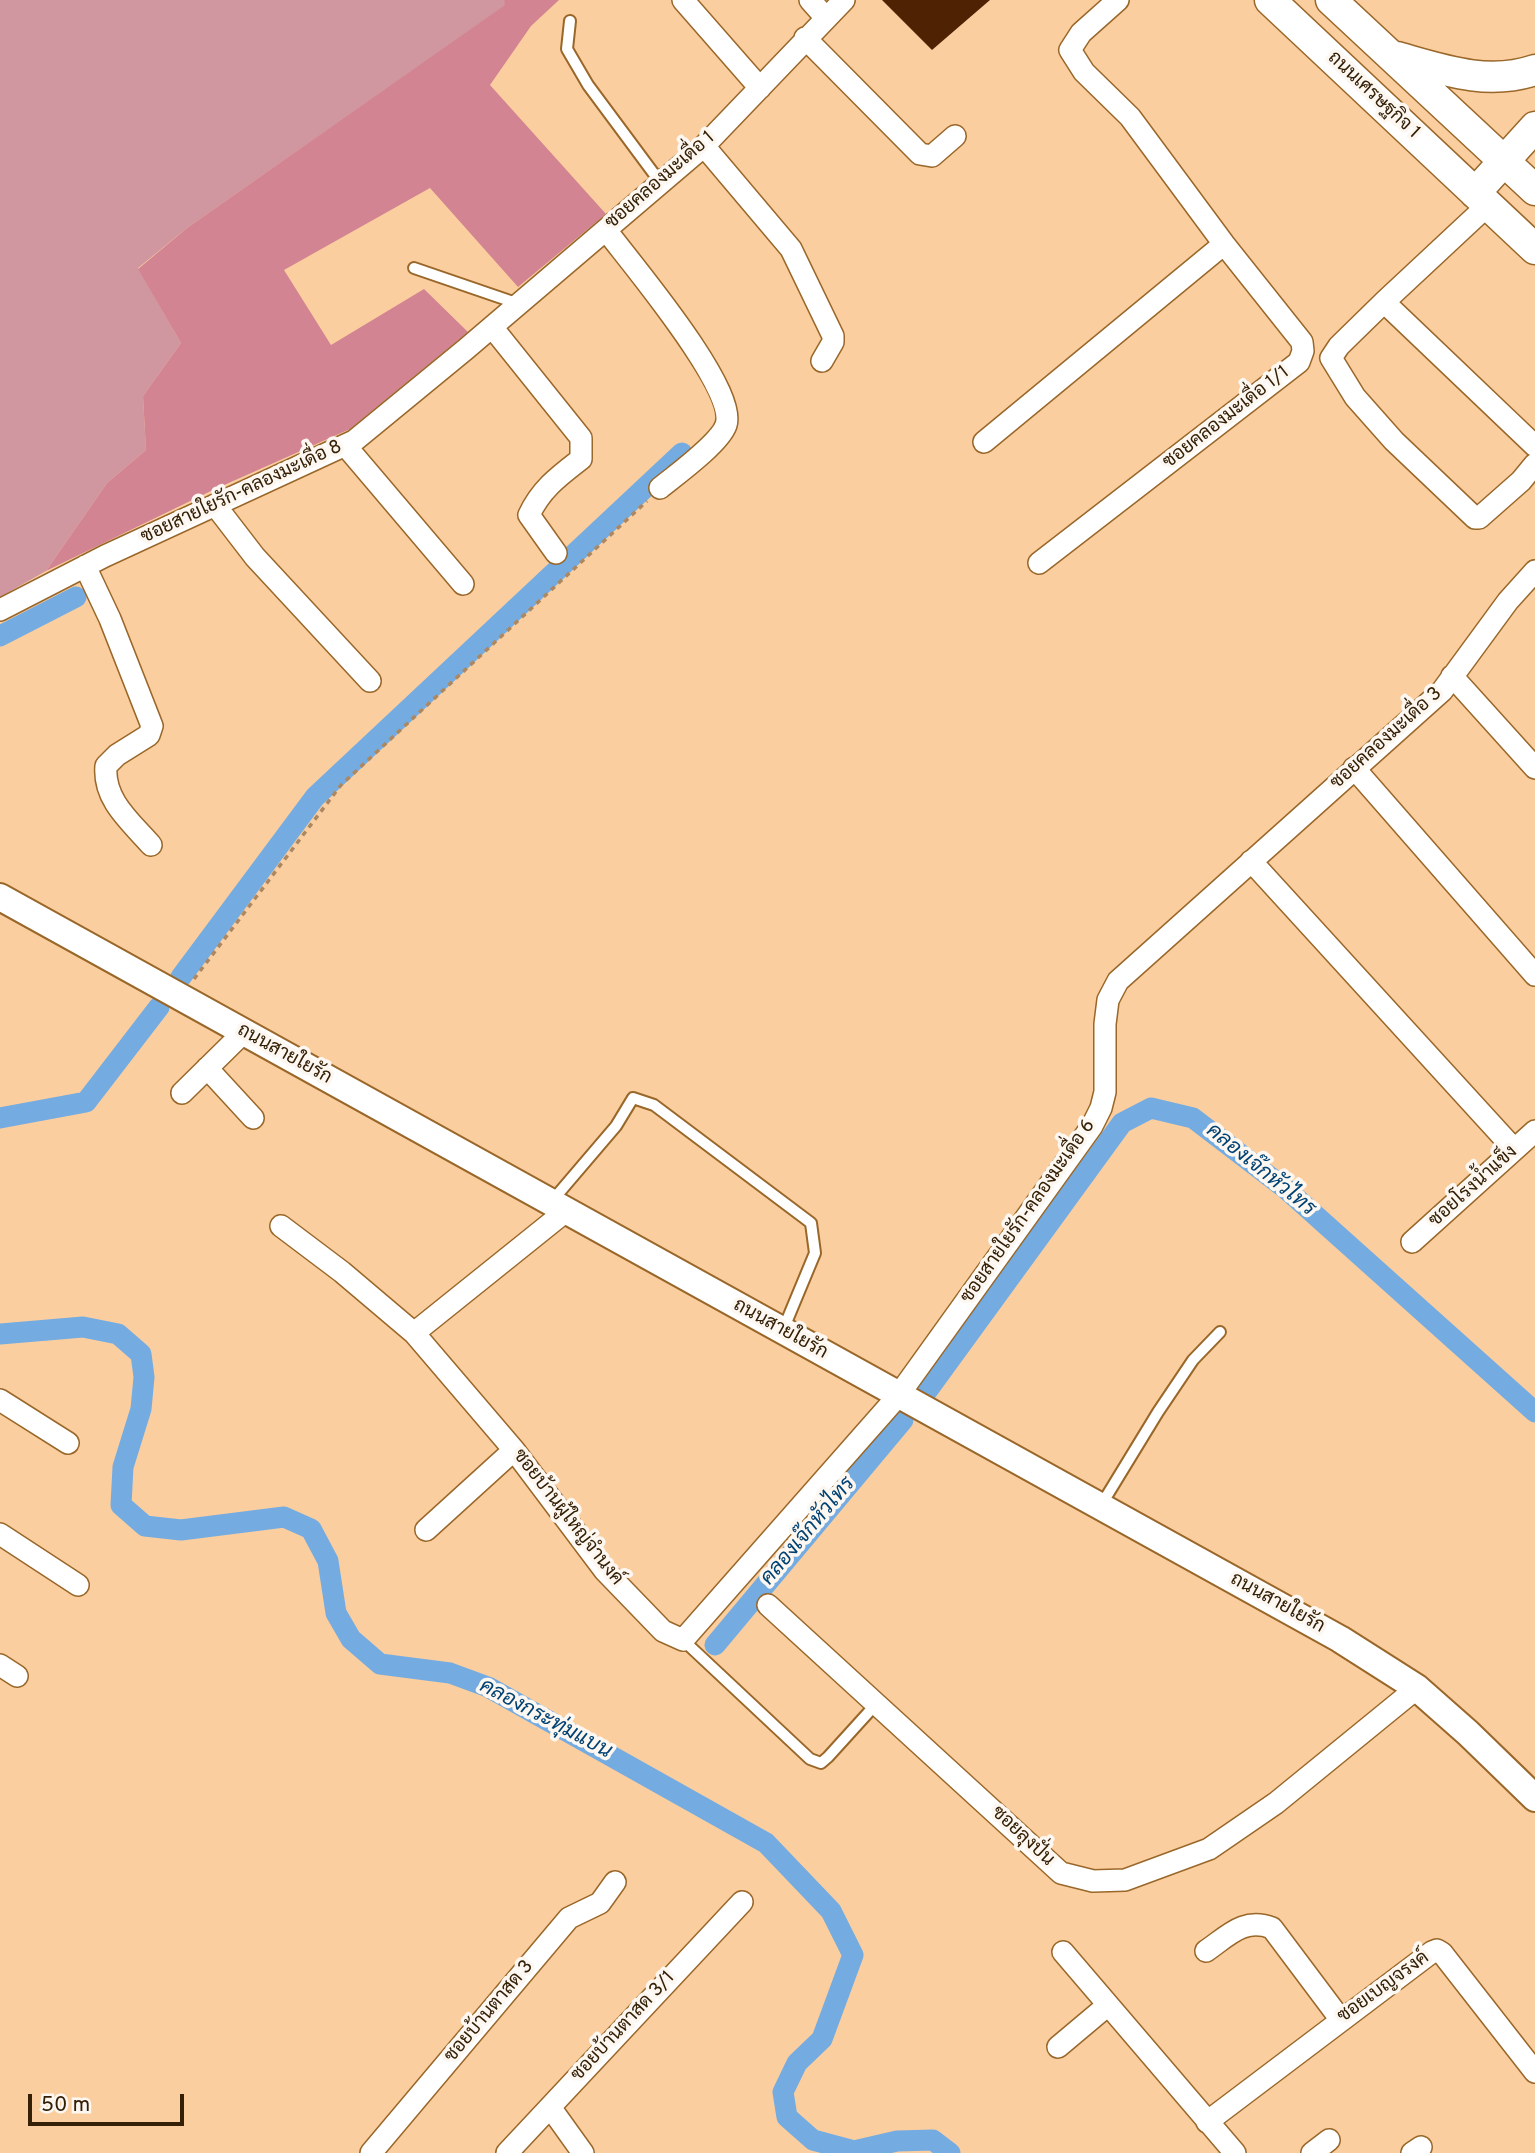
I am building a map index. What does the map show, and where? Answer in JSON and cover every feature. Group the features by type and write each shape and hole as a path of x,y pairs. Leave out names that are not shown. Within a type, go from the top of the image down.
{"main road":[{"name":"ถนนเศรษฐกิจ 1","path":"1270,0 1535,249"},
{"path":"1342,4 1390,55 1535,189 1490,207"},
{"path":"1390,55 1451,72 1489,78 1521,75 1535,70"},
{"path":"1490,207 1504,161 1535,127"}],"street":[{"path":"683,0 760,88"},
{"path":"810,0 826,18"},
{"name":"ซอยคลองมะเดื่อ 1","path":"466,349 704,146 844,0"},
{"name":"ซอยคลองมะเดื่อ 1/1","path":"1039,563 1229,418 1301,357 1302,342 1224,244 1130,117 1084,72 1070,50 1081,33 1118,0"},
{"path":"805,38 920,154 932,156 955,136"},
{"path":"704,146 791,249 833,336 833,342 822,361"},
{"path":"1490,207 1384,302 1339,346 1331,358 1355,397 1394,441 1475,518 1479,518 1535,464"},
{"path":"606,230 705,361 724,404 727,423 719,438 660,488"},
{"path":"984,442 1224,244"},
{"path":"1384,302 1535,446"},
{"path":"492,327 581,438 582,459 551,482 536,500 530,515 556,553"},
{"name":"ซอยสายใยรัก-คลองมะเดื่อ 8","path":"0,610 85,566 354,441 466,349"},
{"path":"345,445 463,584"},
{"path":"215,505 254,557 370,681"},
{"path":"85,566 110,619 152,726 149,735 117,755 106,766 105,778 115,805 151,845"},
{"name":"ซอยคลองมะเดื่อ 3","path":"1251,862 1442,691 1508,601 1535,571"},
{"path":"1452,676 1535,768"},
{"path":"1354,768 1535,975"},
{"path":"1251,862 1514,1149"},
{"name":"ซอยสายใยรัก-คลองมะเดื่อ 6","path":"898,1396 1092,1126 1105,1092 1105,1024 1108,1000 1118,981 1251,862"},
{"name":"ถนนสายใยรัก","path":"0,897 1340,1639 1417,1688 1535,1798"},
{"path":"182,1093 243,1032"},
{"path":"207,1068 253,1118"},
{"name":"ซอยโรงน้ำแข็ง","path":"1412,1242 1535,1131"},
{"path":"414,1333 558,1207"},
{"name":"ซอยบ้านผู้ใหญ่จำนงค์","path":"281,1226 342,1272 414,1333 514,1450 605,1571 663,1631 683,1640"},
{"path":"683,1640 898,1396"},
{"path":"0,1400 68,1443"},
{"path":"426,1530 514,1450"},
{"path":"0,1534 78,1585"},
{"name":"ซอยลุงปั่น","path":"768,1605 1061,1872 1093,1881 1125,1880 1209,1849 1276,1803 1417,1688"},
{"name":"ซอยบ้านตาสด 3","path":"371,2153 569,1918 600,1903 615,1882"},
{"name":"ซอยบ้านตาสด 3/1","path":"507,2153 742,1902"},
{"path":"1206,1951 1242,1926 1259,1923 1272,1928 1341,2020"},
{"name":"ซอยเบญจรงค์","path":"1207,2122 1437,1950 1535,2072"},
{"path":"1063,1952 1235,2153"},
{"path":"1058,2047 1108,2005"},
{"path":"550,2106 583,2153"},
{"path":"1312,2153 1329,2140"}],"lane":[{"path":"570,21 567,49 588,85 660,182"},
{"path":"414,268 519,304"},
{"path":"558,1207 633,1098 654,1105 811,1223 816,1253 782,1331"},
{"path":"1100,1507 1193,1360 1220,1332"},
{"path":"683,1640 810,1759 821,1763 877,1703"}],"path":[{"path":"180,997 341,785 660,488"}],"shaded area":[{"path":"0,0 504,0 506,5 187,228 138,268 181,343 143,396 146,450 107,483 46,571 0,597"},
{"path":"504,0 559,0 531,26 490,85 606,214 518,287 430,188 284,270 331,345 424,289 468,332 350,429 213,490 46,571 107,483 146,450 143,396 181,343 138,269 187,228 505,5"}],"building":[{"path":"882,0 990,0 932,50"}],"waterway":[{"path":"181,977 315,797 682,453"},
{"path":"0,636 76,597"},
{"path":"0,1118 86,1102 159,1007"},
{"name":"คลองเจ๊กหัวไทร","path":"927,1391 1122,1123 1151,1108 1193,1118 1286,1189 1535,1412"},
{"name":"คลองกระทุ่มแบน","path":"0,1334 83,1327 118,1334 141,1354 144,1377 141,1409 123,1467 121,1505 145,1526 181,1530 284,1517 311,1529 328,1561 336,1613 351,1639 380,1664 450,1673 488,1687 766,1843 831,1911 853,1955 822,2039 797,2063 783,2092 787,2117 813,2140 854,2151 897,2141 933,2140 950,2153"},
{"name":"คลองเจ๊กหัวไทร","path":"715,1645 903,1420"}]}
